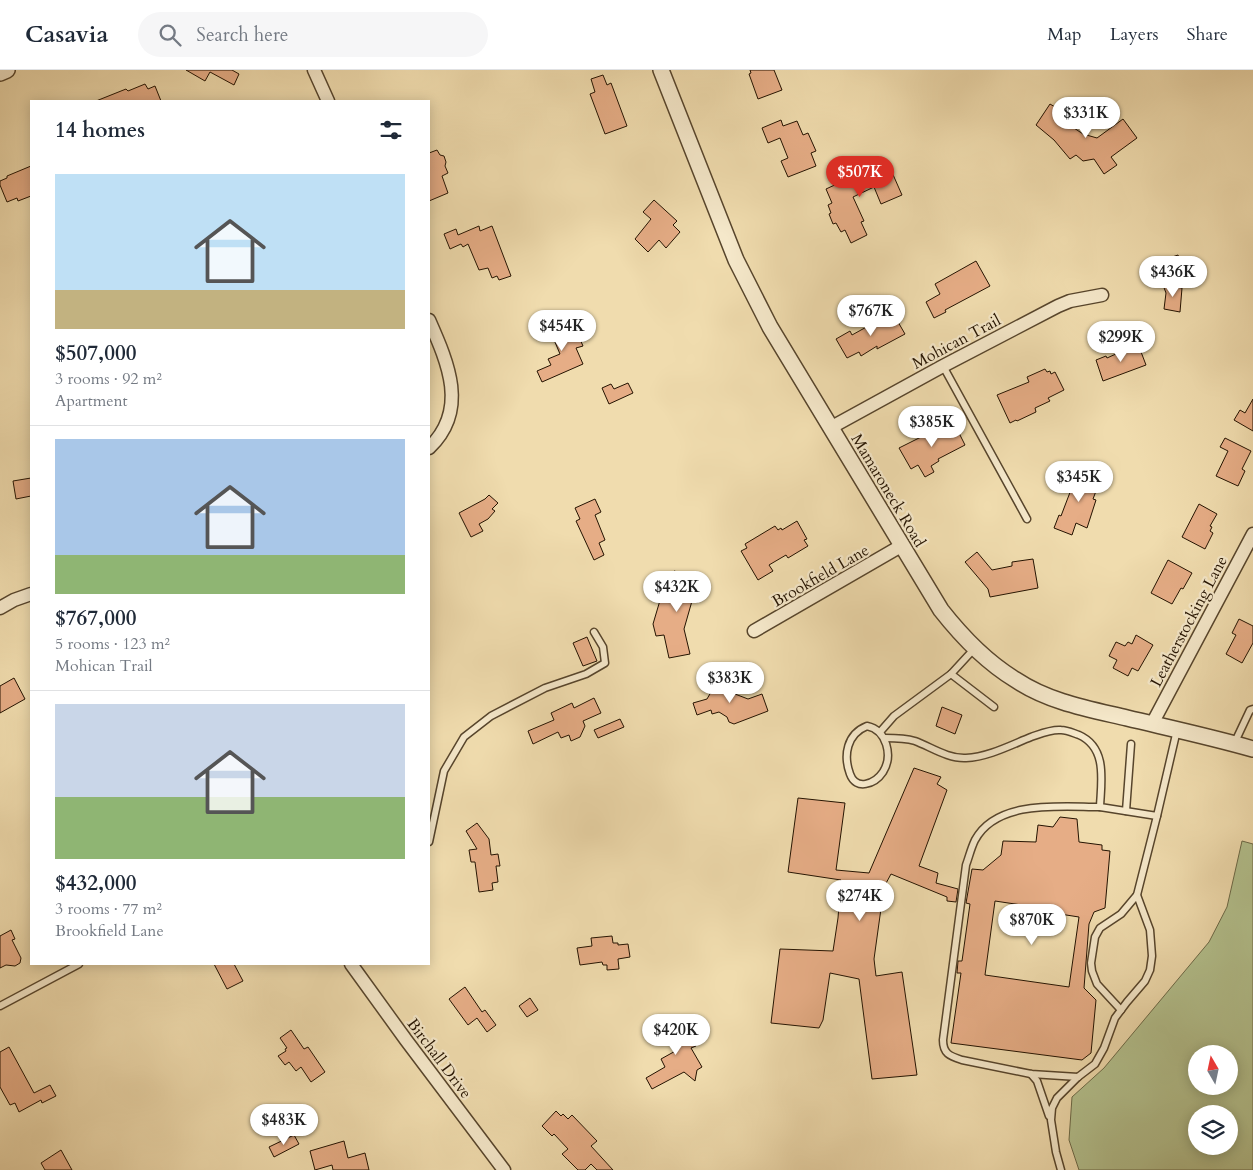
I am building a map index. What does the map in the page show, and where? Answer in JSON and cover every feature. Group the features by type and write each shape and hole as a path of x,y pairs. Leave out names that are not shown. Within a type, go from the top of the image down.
{"street":[{"path":"0,73 7,70"},
{"path":"314,70 328,100"},
{"name":"Mamaroneck Road","path":"661,70 736,260 770,327 941,610 974,649 1016,681 1038,692 1083,708 1253,749"},
{"name":"Mohican Trail","path":"830,428 1058,306 1070,301 1102,295"},
{"path":"430,322 448,366 452,399 450,415 437,440 430,447"},
{"name":"Leatherstocking Lane","path":"1152,724 1253,534"},
{"name":"Brookfield Lane","path":"754,631 901,546"},
{"path":"0,608 30,594"},
{"name":"Birchall Drive","path":"351,965 504,1170"}],"lane":[{"path":"943,366 1027,519"},
{"path":"430,837 444,771 464,737 491,716 545,688 586,674 605,663 603,647 594,632"},
{"path":"880,732 894,716 951,674 974,649"},
{"path":"951,674 994,707"},
{"path":"1234,744 1250,710 1253,709"},
{"path":"867,726 873,727 885,738 887,754 883,772 877,779 868,784 860,785 850,776 847,759 847,751 853,734 867,726"},
{"path":"885,738 903,738 954,757 963,758 982,755 1055,730 1069,731 1083,738 1098,755 1102,769 1100,807"},
{"path":"1121,1010 1097,984 1092,971 1091,962 1095,937 1100,928 1121,914 1138,895 1177,730"},
{"path":"1126,811 1131,744"},
{"path":"1078,1077 1031,1074 953,1058 945,1052 943,1048 966,865 975,840 980,833 996,820 1020,809 1039,806 1100,807 1156,816"},
{"path":"1050,1120 1052,1108 1057,1098 1078,1077 1095,1064 1104,1048 1115,1018 1145,981 1150,970 1152,956 1150,930 1138,895"},
{"path":"0,1006 77,965"},
{"path":"1031,1074 1037,1081 1050,1120 1061,1170"}],"green space":[{"path":"1242,841 1253,844 1253,1170 1079,1170 1069,1140 1072,1097 1104,1068 1209,942 1227,907"}],"building":[{"path":"186,70 232,70 239,74 234,85 210,72 205,81"},
{"path":"750,70 774,70 782,90 758,99 749,74 751,73"},
{"path":"603,75 607,85 611,83 627,126 605,134 590,94 595,92 591,79"},
{"path":"145,84 148,89 155,86 161,100 98,100 126,89 128,91"},
{"path":"1050,104 1065,113 1063,116 1076,124 1074,128 1083,134 1097,138 1123,119 1137,138 1111,157 1117,165 1104,174 1094,159 1083,161 1076,155 1070,159 1054,140 1036,125"},
{"path":"781,120 783,126 797,121 803,135 808,133 816,151 811,153 816,166 788,177 781,161 788,158 780,138 768,143 762,128"},
{"path":"437,150 440,155 444,156 448,173 442,176 448,193 430,201 430,153"},
{"path":"887,161 902,195 881,204 874,187 853,197 864,221 861,222 867,235 851,243 845,230 841,232 836,223 833,224 828,205 832,203 826,189"},
{"path":"30,166 30,196 18,201 17,198 7,202 0,181 7,178 7,176"},
{"path":"654,200 677,221 673,225 680,232 666,248 659,240 648,252 635,239 651,219 643,212"},
{"path":"479,226 480,231 492,226 511,276 499,280 497,276 492,278 488,268 479,270 468,244 463,247 461,244 450,249 444,234 456,229 458,235"},
{"path":"1178,255 1184,273 1160,280 1155,263"},
{"path":"976,261 990,286 934,318 926,302 940,294 935,284"},
{"path":"1163,285 1182,288 1180,312 1164,309 1166,293"},
{"path":"894,315 905,334 877,349 877,346 861,356 859,352 847,358 836,339 850,331 852,335 883,316 885,320"},
{"path":"560,317 570,341 579,337 583,346 576,348 583,364 542,382 537,371 551,365 548,359 560,354 547,323"},
{"path":"1138,344 1146,365 1103,381 1096,360 1106,356 1107,358"},
{"path":"1045,369 1047,372 1050,371 1051,374 1055,372 1064,390 1048,398 1050,401 1035,408 1036,412 1010,423 997,395 1029,382 1027,377"},
{"path":"628,383 633,393 609,404 602,388 611,384 614,389"},
{"path":"1253,399 1253,431 1234,420 1240,410 1245,413"},
{"path":"953,421 965,445 938,459 939,461 931,466 934,472 925,477 918,465 911,469 899,448"},
{"path":"1225,438 1251,451 1242,469 1245,471 1238,486 1216,476 1228,451 1220,447"},
{"path":"1081,471 1101,478 1093,499 1096,500 1087,528 1076,523 1072,535 1054,528 1059,515 1061,516 1077,474 1079,475"},
{"path":"30,478 30,496 16,499 13,481"},
{"path":"489,495 498,503 492,509 495,511 488,519 479,524 483,531 471,537 459,513"},
{"path":"595,499 601,512 595,515 605,540 599,543 604,555 594,560 576,521 580,519 575,508"},
{"path":"1199,504 1217,514 1210,526 1212,527 1210,531 1213,533 1205,549 1182,537"},
{"path":"797,521 807,539 804,540 808,546 788,558 786,555 769,565 773,571 758,580 741,551 747,548 745,544 775,526 778,530 781,528 782,530"},
{"path":"977,552 992,570 1012,566 1012,562 1033,559 1038,588 990,597 988,589 965,562"},
{"path":"1168,560 1192,573 1172,604 1151,593"},
{"path":"674,571 699,578 698,583 703,585 698,602 692,601 684,629 690,654 669,658 664,635 656,636 653,624 661,597 666,598"},
{"path":"1239,619 1253,626 1253,643 1242,663 1226,654 1236,635 1232,633"},
{"path":"1136,635 1153,645 1138,671 1132,668 1128,676 1113,668 1117,660 1109,656 1116,642 1125,646 1128,642 1132,644"},
{"path":"587,637 597,661 583,666 573,643"},
{"path":"14,678 25,699 0,713 0,686"},
{"path":"719,678 722,686 748,699 762,694 768,711 734,724 729,722 727,717 719,712 712,714 711,710 697,715 693,703 707,699 711,692 707,682"},
{"path":"594,698 601,713 583,721 585,726 580,737 571,741 569,735 561,738 558,732 533,744 528,731 554,720 551,713 572,703 574,708"},
{"path":"942,707 962,715 955,734 936,726"},
{"path":"620,719 624,727 598,738 594,730"},
{"path":"914,768 941,777 937,784 947,790 919,866 938,873 936,883 958,889 956,902 947,901 947,897 891,874 884,887 874,959 876,976 902,972 917,1075 872,1079 859,979 830,973 823,1020 819,1028 771,1023 780,949 833,951 838,918 841,880 788,872 798,798 845,803 836,870 869,873"},
{"path":"1060,817 1077,819 1079,842 1102,845 1102,850 1110,851 1105,908 1094,912 1089,924 1084,988 1096,1000 1091,1053 1082,1060 951,1043 961,973 957,973 958,961 962,961 970,904 966,903 972,869 983,870 1001,855 1003,841 1036,842 1038,825 1053,827","holes":["995,901 1048,909 1047,912 1079,917 1069,987 985,975"]},
{"path":"477,823 489,839 491,855 498,854 500,866 496,866 498,882 492,883 493,890 479,892 475,862 471,862 469,850 477,849 466,831"},
{"path":"11,930 15,939 12,940 21,958 20,963 15,966 6,965 0,968 0,936"},
{"path":"612,936 613,943 618,943 618,945 628,944 630,957 618,959 619,969 607,970 607,965 603,965 602,962 580,965 577,948 592,946 591,938"},
{"path":"215,965 235,965 243,981 227,989"},
{"path":"465,987 482,1012 485,1010 496,1025 487,1032 477,1018 468,1025 449,999"},
{"path":"530,998 538,1010 527,1017 519,1006"},
{"path":"672,1016 684,1037 689,1033 696,1046 691,1048 702,1067 697,1070 695,1081 684,1072 652,1089 646,1078 665,1067 661,1059 679,1049 670,1033 662,1037 656,1025"},
{"path":"291,1030 304,1049 308,1047 325,1072 311,1082 301,1067 296,1071 289,1062 285,1065 278,1056 286,1051 285,1049 287,1048 280,1038"},
{"path":"9,1047 34,1093 50,1085 56,1096 42,1103 41,1100 19,1112 15,1103 10,1105 0,1087 0,1052"},
{"path":"556,1111 568,1119 572,1115 597,1141 591,1146 613,1170 597,1170 591,1164 585,1170 578,1170 562,1154 568,1149 554,1134 552,1136 542,1126"},
{"path":"294,1135 299,1144 274,1157 269,1147"},
{"path":"344,1141 348,1158 365,1153 369,1170 333,1170 332,1165 315,1170 310,1151"},
{"path":"61,1150 72,1170 45,1170 41,1163"}]}
